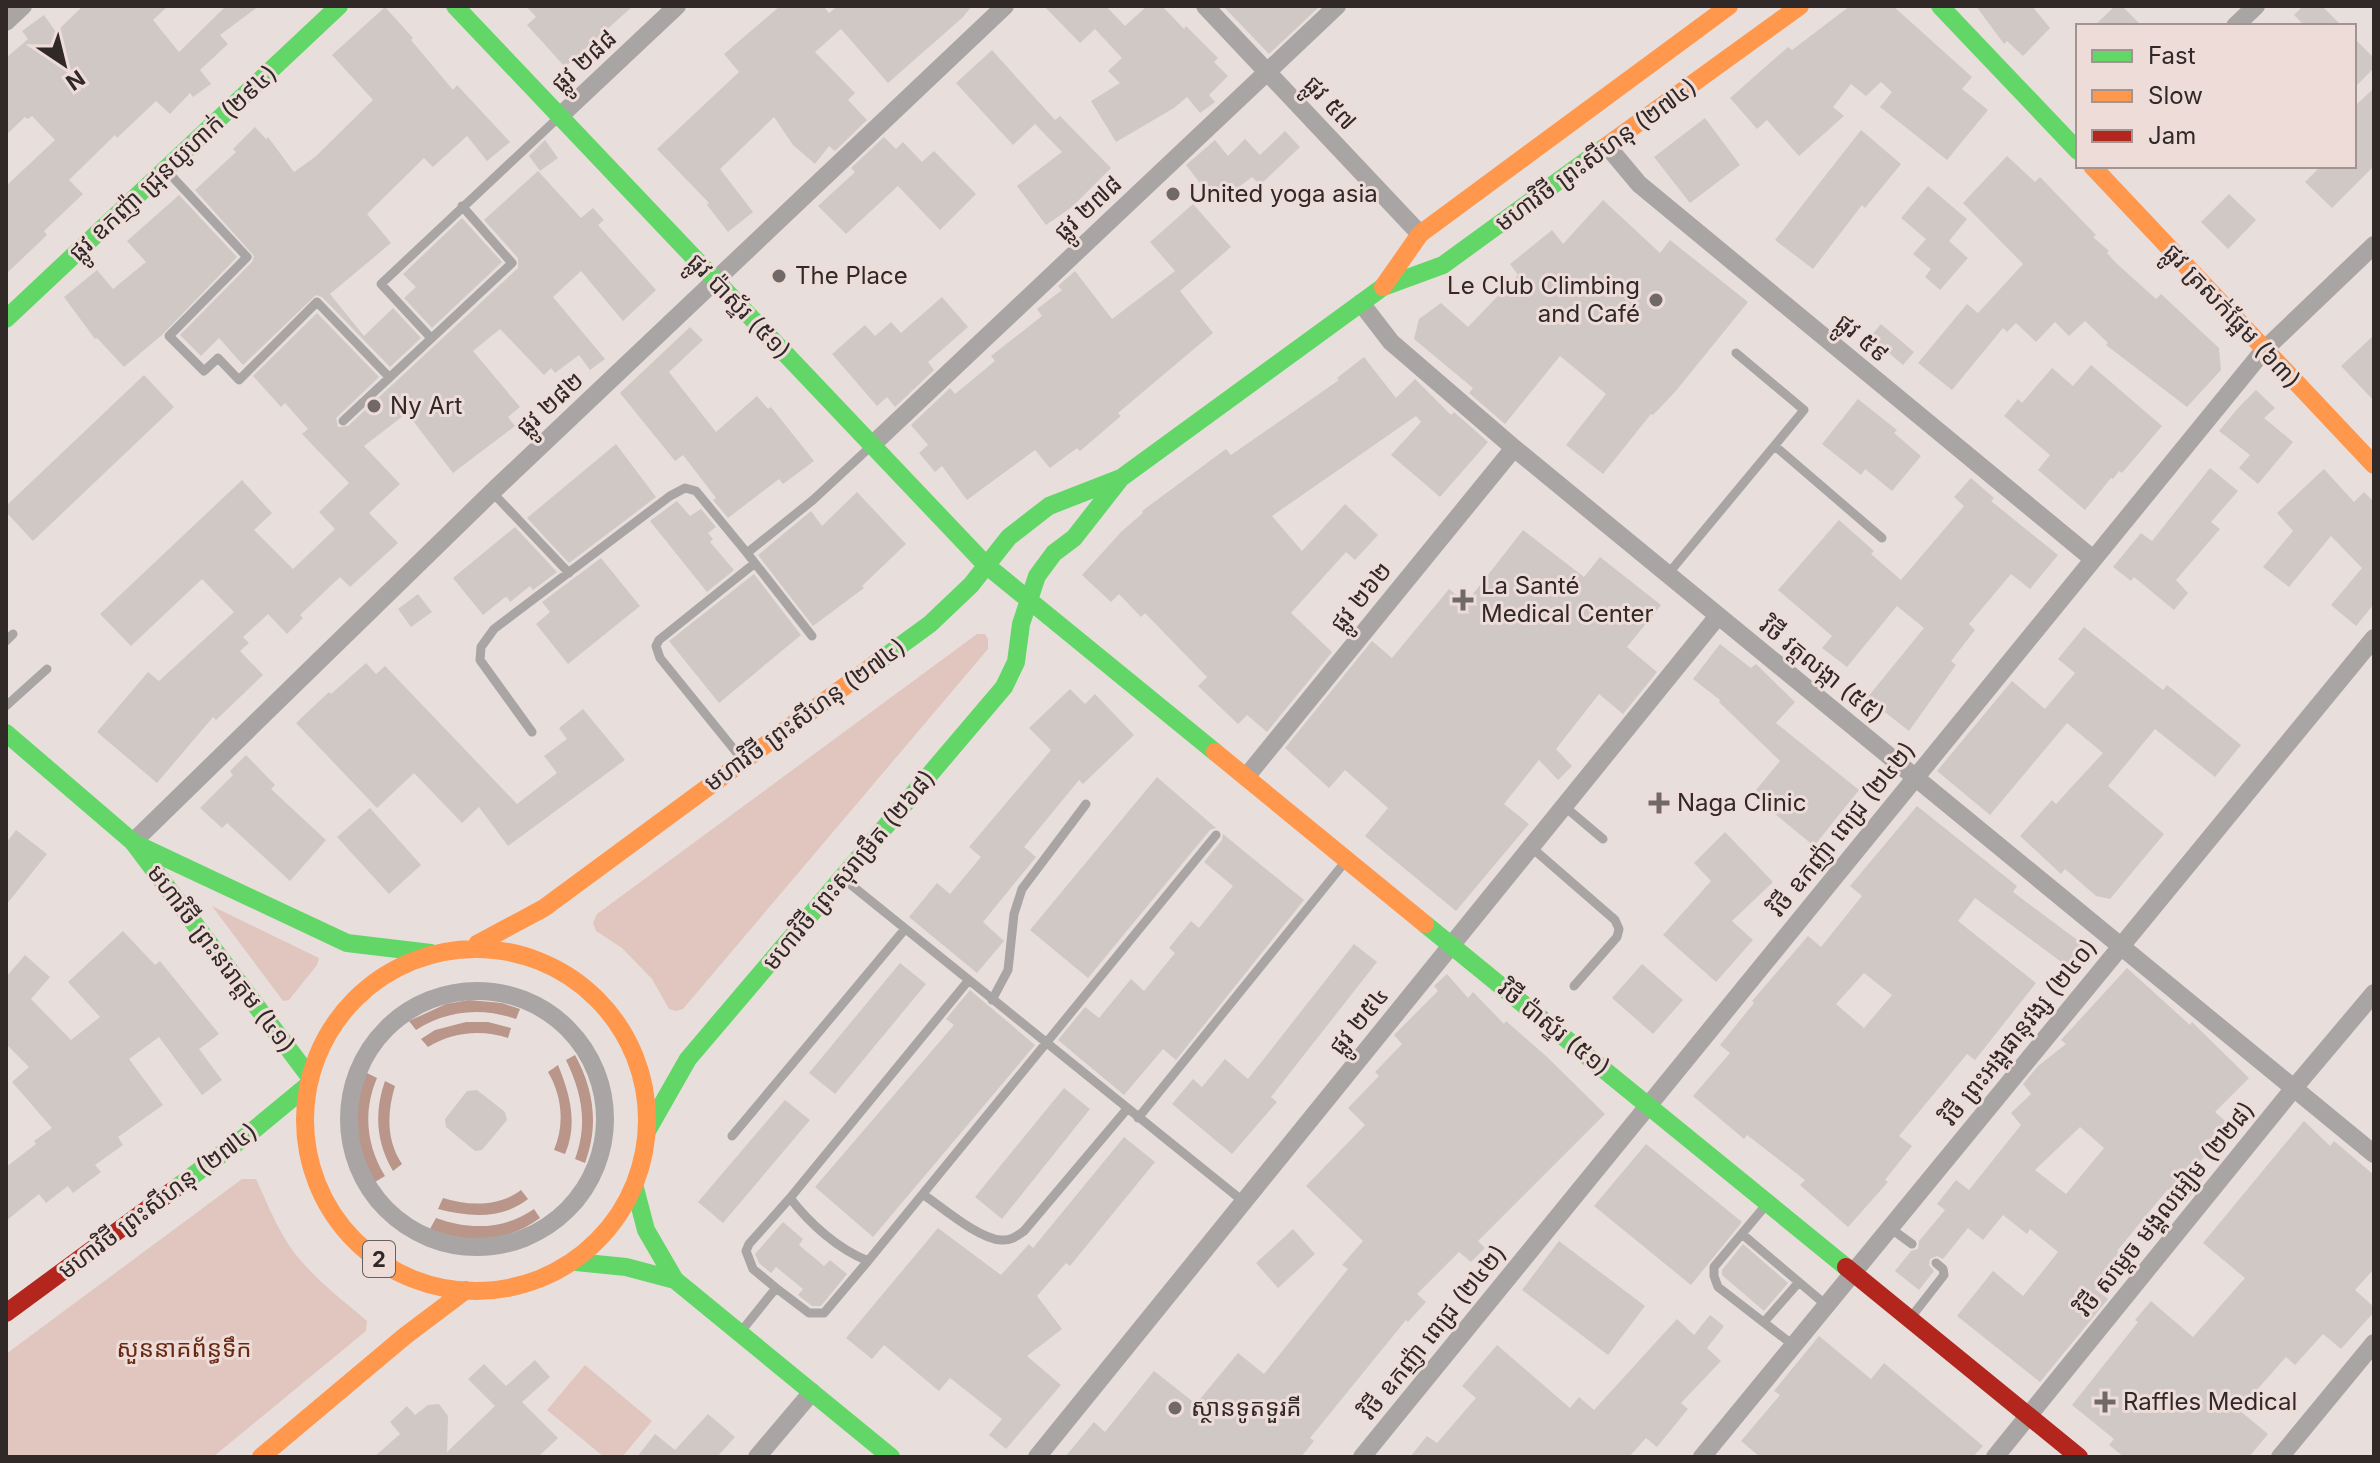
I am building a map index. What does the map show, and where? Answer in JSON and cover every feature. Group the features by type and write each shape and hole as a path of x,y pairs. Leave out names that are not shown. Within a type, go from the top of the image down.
{"main road":[{"name":"ផ្លូវ ឧកញ៉ា ជ្រុនយូហាក់ (២៩៤)","path":"6,319 339,6"},
{"name":"ផ្លូវ ប៉ាស្ទ័រ (៥១)","path":"455,6 986,565 1028,601"},
{"name":"មហាវិថី ព្រះសីហនុ (២៧៤)","path":"1383,287 1420,234 1729,6"},
{"name":"មហាវិថី ព្រះសីហនុ (២៧៤)","path":"477,944 544,908 930,624 952,606 1009,537 1049,506 1121,478 1383,287 1443,265 1800,6"},
{"path":"1940,6 2076,149"},
{"name":"ផ្លូវ ត្រសក់ផ្អែម (៦៣)","path":"2094,168 2374,465"},
{"name":"មហាវិថី ព្រះសីហនុ (២៧៤)","path":"1028,601 1037,576 1054,553 1074,538 1121,478"},
{"name":"វិថី ប៉ាស្ទ័រ (៥១)","path":"1028,601 2079,1457"},
{"name":"មហាវិថី ព្រះសុរាម្រឹត (២៦៨)","path":"647,1131 688,1059 1004,687 1016,662 1021,624 1028,601"},
{"name":"មហាវិថី ព្រះនរោត្តម (៤១)","path":"6,733 133,842 308,1081"},
{"name":"មហាវិថី ព្រះនរោត្តម (៤១)","path":"133,842 347,943 435,953"},
{"name":"2","path":"477,944 536,959 573,979 605,1007 629,1042 643,1082 647,1131 635,1188 619,1218 600,1241 576,1262 551,1274 522,1284 466,1290 422,1281 380,1260 345,1229 326,1204 314,1176 304,1115 308,1081 325,1038 341,1015 373,983 435,953 477,944"},
{"name":"មហាវិថី ព្រះសីហនុ (២៧៤)","path":"6,1313 250,1133 308,1081"},
{"path":"635,1188 646,1230 675,1280"},
{"path":"576,1262 615,1263 644,1268 675,1280 891,1457"},
{"path":"267,1455 405,1336 466,1290"}],"street":[{"path":"6,22 23,6"},
{"name":"ផ្លូវ ២៨៨","path":"559,117 677,6"},
{"name":"ផ្លូវ ២៨២","path":"133,842 492,492 1005,6"},
{"name":"ផ្លូវ ៥៧","path":"1205,6 1420,234"},
{"name":"ផ្លូវ ២៧៨","path":"872,445 1337,6"},
{"path":"2237,24 2256,6"},
{"name":"ផ្លូវ ៥៩","path":"1608,147 1639,184 2093,559"},
{"name":"វិថី ឧកញ៉ា ពេជ្រ (២៤២)","path":"1362,1457 2264,350 2374,245"},
{"name":"វិថី វត្តលង្កា (៥៥)","path":"1361,303 1391,342 1514,448 2374,1154"},
{"name":"ផ្លូវ ២៦២","path":"1246,777 1514,448"},
{"name":"ផ្លូវ ២៥៤","path":"1037,1457 1718,616"},
{"name":"វិថី ព្រះអង្គផានុវង្ស (២៤០)","path":"1702,1457 2374,638"},
{"path":"483,991 514,996 542,1008 567,1027 586,1051 599,1079 605,1110 603,1141 585,1190 557,1219 530,1235 501,1245 470,1247 439,1242 411,1230 392,1216 367,1187 354,1159 348,1129 350,1098 359,1068 377,1038 396,1019 423,1003 452,993 483,991"},
{"name":"វិថី សម្តេច មង្គលអៀម (២២៨)","path":"1995,1457 2374,993"},
{"path":"2280,1457 2374,1343"},
{"path":"757,1457 812,1392"}],"lane":[{"path":"431,338 381,284 559,117"},
{"path":"165,170 247,257 169,336 204,371 218,358 239,380 317,302 389,377"},
{"path":"343,421 512,263 462,206"},
{"path":"1668,574 1804,410 1736,353"},
{"path":"747,553 813,500 872,445"},
{"path":"1775,446 1882,538"},
{"path":"532,732 480,660 479,651 494,629 670,496 685,488 696,491 812,636"},
{"path":"492,492 569,573"},
{"path":"743,760 660,658 656,646 659,640 755,563"},
{"path":"6,706 47,669"},
{"path":"992,1000 1008,970 1014,914 1022,889 1086,804"},
{"path":"1564,806 1603,839"},
{"path":"968,981 749,1244 746,1251 753,1269 809,1313 824,1313 924,1195 1216,835"},
{"path":"1531,847 1615,920 1619,929 1617,937 1574,986"},
{"path":"1138,1118 1347,860"},
{"path":"842,878 1244,1202"},
{"path":"732,1136 905,929"},
{"path":"924,1195 982,1234 999,1240 1013,1239 1024,1231 1127,1109"},
{"path":"790,1198 818,1227 851,1254 868,1261"},
{"path":"1768,1203 1714,1267 1714,1276 1718,1287 1793,1345"},
{"path":"1890,1228 1912,1244"},
{"path":"1742,1234 1826,1305"},
{"path":"1910,1319 1944,1275 1943,1269 1936,1263"},
{"path":"1764,1322 1799,1282"},
{"path":"740,1333 776,1288"}],"green space":[{"path":"977,634 985,634 988,649 683,1009 669,1009 652,979 622,948 596,931 593,923 597,914"},
{"path":"212,906 319,958 317,965 289,1000 283,1001"},
{"name":"សួននាគព័ន្ធទឹក","path":"242,1179 256,1179 295,1253 317,1278 367,1321 366,1331 213,1457 6,1457 6,1354"},
{"path":"585,1365 652,1421 622,1457 604,1457 547,1410"}],"shaded area":[{"path":"469,1000 502,1003 520,1009 516,1019 490,1013 465,1012 440,1018 416,1030 409,1021 446,1004"},
{"path":"466,1022 488,1022 511,1028 508,1038 467,1034 447,1038 428,1047 421,1039 435,1030"},
{"path":"575,1055 587,1081 592,1108 592,1135 585,1163 575,1159 581,1133 581,1109 576,1084 566,1060"},
{"path":"558,1065 572,1120 565,1154 554,1150 561,1120 556,1091 548,1072"},
{"path":"367,1073 377,1078 368,1115 369,1128 374,1152 385,1176 375,1182 368,1170 356,1129 357,1100"},
{"path":"385,1081 395,1086 390,1106 390,1126 393,1145 402,1164 393,1171 378,1127 379,1104"},
{"path":"521,1190 528,1199 496,1214 461,1214 438,1209 443,1198 463,1203 493,1202"},
{"path":"534,1209 540,1218 500,1236 473,1239 430,1229 436,1218 461,1225 486,1226 511,1221"}],"building":[{"path":"83,6 168,6 153,20 179,52 226,6 259,6 220,35 228,44 200,70 211,84 193,97 190,93 170,114 156,101 69,180 83,194 44,231 47,235 6,274 6,186 55,140 32,116 28,119 25,117 6,135 6,58 28,39 22,31 44,15 56,32"},
{"path":"526,6 633,6 565,67 527,25 536,17"},
{"path":"780,6 823,6 829,13 838,6 972,6 888,83 841,29 815,52 855,93 848,100 867,120 835,151 829,146 815,164 793,145 774,117 720,169 753,212 728,232 707,205 709,203 657,149 739,72 724,54"},
{"path":"1044,6 1106,6 1125,26 1147,6 1162,6 1218,58 1214,62 1228,76 1209,95 1215,102 1200,113 1187,97 1116,142 1091,101 1120,83 1108,71 1122,58 1095,29 1080,43"},
{"path":"1223,6 1320,6 1269,54"},
{"path":"1850,6 1893,6 1972,77 1962,89 1988,110 1947,160 1880,107 1892,92 1881,82 1866,96 1851,84 1833,107 1844,116 1799,156 1767,120 1757,129 1730,98 1788,47 1792,50"},
{"path":"1976,6 2032,6 2050,28 2023,56 2007,41 2004,44"},
{"path":"2115,6 2122,6 2140,24 2096,24"},
{"path":"2303,6 2322,6 2340,24 2303,24 2294,15"},
{"path":"385,7 453,90 457,85 510,142 487,161 467,136 433,167 424,158 367,214 391,243 330,294 364,336 393,308 421,338 390,367 322,297 316,295 243,365 219,338 201,356 180,335 252,262 254,256 195,190 236,152 233,149 255,127 266,139 268,137 294,172 315,157 373,100 332,55"},
{"path":"2356,40 2374,58 2374,68 2356,86"},
{"path":"992,50 1055,120 1060,116 1111,168 1072,207 1046,225 1017,186 1062,152 1035,124 1013,145 956,83"},
{"path":"2374,88 2374,166 2332,208 2305,182 2319,168 2356,168 2356,105"},
{"path":"1705,118 1740,165 1690,203 1654,157"},
{"path":"1861,130 1901,164 1865,208 1862,205 1813,269 1775,240"},
{"path":"1285,131 1300,147 1260,185 1252,177 1216,204 1186,165 1215,140 1228,156 1245,139 1260,155"},
{"path":"884,137 896,149 903,142 922,162 934,151 976,194 940,230 898,186 846,234 818,206 855,172 851,168"},
{"path":"545,140 558,158 540,171 529,156"},
{"path":"2007,156 2035,182 2040,177 2096,235 2093,237 2109,251 2107,253 2115,262 2156,299 2161,294 2219,348 2221,370 2187,407 2106,345 2108,343 2085,321 2069,336 2055,322 2036,342 2016,323 2007,332 2003,328 1952,390 1918,363 1967,304 1978,313 2023,264 1963,203"},
{"path":"538,171 581,218 593,208 604,220 598,225 656,290 623,321 581,271 553,297 605,359 590,370 579,355 555,373 551,368 544,375 500,329 473,351 520,407 508,417 515,426 453,473 407,413 364,446 400,484 369,513 398,543 350,587 340,577 300,615 303,618 287,634 268,614 243,637 249,643 240,651 263,675 216,720 213,717 157,783 97,732 148,672 159,681 234,612 202,579 131,646 100,614 242,480 272,513 254,530 293,569 335,529 319,512 349,483 302,434 308,429 285,403 281,407 253,376 317,313 379,377 336,418 338,427 348,426 518,268 518,258 484,220"},
{"path":"1928,186 1967,219 1949,241 1968,258 1940,290 1925,277 1931,269 1913,254 1926,239 1901,218"},
{"path":"2229,194 2256,220 2228,249 2201,222"},
{"path":"179,195 237,257 162,335 124,367 95,339 64,297 97,270 113,289 146,262 127,241"},
{"path":"1603,200 1660,253 1670,240 1748,302 1603,474 1566,445 1606,394 1560,356 1505,424 1469,393 1473,388 1414,339 1419,319 1441,303 1468,327 1518,275 1510,264 1552,230 1563,244"},
{"path":"1193,204 1231,247 1180,291 1213,333 1118,413 1121,416 1080,451 1077,448 1050,468 1035,450 967,500 942,466 935,472 919,453 928,445 911,425 950,388 955,394 995,361 991,356 1042,316 1037,309 1062,290 1058,286 1075,271 1112,319 1175,271 1150,242"},
{"path":"462,218 502,262 432,328 404,298 416,287 403,274"},
{"path":"942,297 968,327 928,362 934,370 895,407 887,397 877,406 832,354 865,325 875,336 891,322 901,333"},
{"path":"1881,324 1914,352 1903,365 1870,337"},
{"path":"690,327 703,340 669,372 716,432 757,396 768,409 771,407 814,461 783,484 779,479 728,518 683,455 675,461 620,393"},
{"path":"2374,335 2374,401 2341,366"},
{"path":"1364,357 1396,398 1415,379 1451,415 1454,412 1488,442 1440,497 1391,455 1421,422 1416,416 1272,516 1302,551 1345,504 1378,535 1355,560 1346,552 1291,613 1332,652 1341,641 1267,732 1247,715 1238,724 1198,686 1207,677 1145,613 1141,617 1119,594 1111,602 1082,575 1142,511 1226,449 1231,455 1339,380 1337,378"},
{"path":"2091,365 2162,426 2122,473 2119,471 2111,478 2085,510 2038,470 2050,455 2004,416 2018,399 2022,403 2052,368 2073,386"},
{"path":"144,375 174,407 33,541 6,512 6,506"},
{"path":"2256,390 2275,408 2264,418 2293,442 2258,484 2239,468 2250,455 2219,431"},
{"path":"1858,399 1897,430 1894,433 1921,456 1892,491 1865,469 1861,475 1822,444"},
{"path":"616,444 656,497 569,563 527,518"},
{"path":"2210,468 2238,491 2211,522 2220,529 2176,580 2188,593 2174,610 2134,577 2131,581 2113,567 2141,533 2152,541"},
{"path":"2324,469 2354,502 2364,492 2374,502 2374,604 2356,626 2331,605 2362,568 2331,536 2289,587 2263,567 2293,531 2277,513"},
{"path":"1971,478 1994,498 1991,501 2058,555 2030,589 2011,574 1969,624 1975,630 1951,661 1956,665 1909,731 1867,698 1924,628 1897,606 1847,667 1822,648 1832,636 1778,590 1839,520 1901,580 1964,506 1954,497"},
{"path":"857,492 906,544 862,586 864,588 813,626 758,555 811,511 822,526"},
{"path":"677,501 690,516 701,509 716,527 708,533 713,539 710,542 734,570 707,592 650,521"},
{"path":"515,527 557,572 533,590 530,586 510,602 507,597 504,598 483,615 453,578"},
{"path":"1523,530 1584,577 1600,557 1661,605 1627,647 1657,672 1623,714 1599,694 1556,749 1572,766 1558,780 1539,760 1504,804 1529,824 1456,911 1365,836 1388,808 1345,770 1329,788 1285,748 1372,641 1392,658 1449,589 1466,603"},
{"path":"601,558 640,606 568,664 536,624 550,612 542,602"},
{"path":"754,574 801,635 719,703 669,641"},
{"path":"418,594 432,612 411,627 398,609"},
{"path":"2084,627 2163,690 2167,685 2241,745 2215,777 2155,729 2108,786 2164,834 2110,899 2096,896 2065,869 2061,874 2020,836 2052,800 2056,804 2103,753 2067,723 1990,815 1937,771 2012,681 2045,709 2075,673 2058,659"},
{"path":"1720,644 1751,668 1756,664 1795,702 1776,723 1859,790 1814,846 1752,795 1780,761 1720,700 1693,679"},
{"path":"366,663 376,674 385,666 517,804 557,773 544,756 567,739 559,728 583,709 625,760 508,846 479,807 462,823 414,773 377,808 296,723"},
{"path":"1070,689 1085,704 1095,694 1134,735 1083,784 1079,780 1024,847 1036,857 983,922 1004,941 977,973 909,917 937,883 950,894 981,857 969,847 1051,750 1029,728"},
{"path":"246,755 275,785 271,789 326,840 290,881 227,823 222,828 200,808 233,775 230,771"},
{"path":"1157,777 1216,828 1210,830 1088,978 1030,930"},
{"path":"1917,806 2017,886 2013,892 2084,945 2068,967 1975,898 1958,921 2036,983 1975,1060 1967,1054 1899,1136 1912,1146 1885,1180 1888,1182 1848,1227 1800,1185 1805,1180 1747,1135 1744,1139 1693,1096 1730,1053 1720,1045 1754,1003 1752,1001 1808,936 1821,947 1862,896 1850,886","holes":["1864,973 1892,995 1864,1028 1836,1004"]},
{"path":"370,808 421,865 389,894 337,837"},
{"path":"16,830 47,854 6,905 6,843"},
{"path":"1725,832 1773,882 1732,921 1753,940 1716,982 1663,935 1711,881 1694,863"},
{"path":"1223,834 1304,900 1176,1060 1163,1049 1124,1095 1058,1040 1085,1007 1099,1018 1131,979 1144,991 1175,953 1169,948 1191,921 1199,928 1233,886 1204,862 1222,840"},
{"path":"123,931 155,965 160,961 219,1034 199,1049 222,1080 202,1095 159,1037 129,1059 163,1105 118,1137 123,1145 95,1165 101,1172 73,1193 68,1186 46,1203 39,1194 6,1221 6,1167 52,1128 12,1082 29,1067 6,1044 6,977 25,955 50,977 31,999 71,1040 100,1017 68,982"},
{"path":"1354,944 1377,962 1271,1097 1277,1102 1232,1154 1172,1104 1193,1079 1202,1087 1225,1059 1248,1079"},
{"path":"900,963 926,984 835,1094 809,1073"},
{"path":"1642,964 1683,1000 1653,1034 1612,998"},
{"path":"2127,968 2190,1025 2192,1022 2249,1078 2215,1112 2231,1126 2191,1172 2202,1180 2186,1202 2168,1189 2117,1251 2123,1255 2095,1289 2108,1299 2040,1382 1957,1316 1993,1271 2023,1296 2058,1252 2030,1229 2027,1234 2003,1215 1983,1240 1968,1228 1943,1259 1937,1256 1930,1259 1929,1265 1934,1271 1919,1290 1895,1271 1911,1251 1918,1249 1919,1241 1945,1210 1937,1204 1956,1180 1969,1190 2021,1125 2011,1113 2031,1094 2023,1084 2038,1066 2066,1044 2061,1040","holes":["2080,1127 2104,1148 2066,1194 2035,1170"]},
{"path":"1447,974 1468,998 1473,992 1504,1024 1506,1021 1546,1056 1605,1114 1478,1241 1485,1248 1471,1262 1459,1252 1417,1294 1426,1302 1408,1322 1406,1320 1310,1438 1314,1441 1301,1457 1065,1457 1094,1422 1105,1432 1154,1371 1196,1404 1238,1353 1264,1374 1348,1269 1342,1265 1363,1241 1306,1186 1365,1125 1348,1108 1379,1076 1375,1072 1402,1044 1394,1035 1438,991 1434,986"},
{"path":"970,990 1035,1045 873,1237 815,1187 954,1025 946,1019"},
{"path":"1064,1088 1090,1109 1002,1219 975,1197"},
{"path":"477,1090 505,1112 507,1120 482,1150 475,1151 446,1127 445,1119 467,1091"},
{"path":"785,1100 810,1120 723,1223 698,1202"},
{"path":"2304,1121 2330,1146 2334,1141 2374,1175 2374,1269 2355,1290 2374,1307 2374,1312 2341,1349 2323,1334 2295,1365 2286,1357 2239,1410 2268,1434 2249,1457 2124,1457 2109,1445 2114,1439 2072,1405 2151,1301 2193,1337 2245,1278 2203,1243"},
{"path":"1124,1137 1155,1162 1070,1266 1066,1263 1037,1296 1062,1329 1027,1356 1061,1385 1006,1449 989,1435 1002,1419 950,1378 939,1391 884,1345 872,1359 846,1338 938,1228 1001,1275 1029,1244 1033,1248"},
{"path":"1646,1144 1742,1222 1691,1285 1594,1206"},
{"path":"783,1222 803,1239 799,1245 824,1266 830,1260 847,1274 821,1306 812,1306 798,1295 803,1289 776,1267 771,1273 759,1263 755,1254"},
{"path":"1293,1229 1315,1254 1278,1288 1256,1263"},
{"path":"1559,1241 1645,1306 1608,1355 1522,1290"},
{"path":"1743,1244 1788,1283 1764,1311 1722,1275 1722,1270"},
{"path":"1710,1315 1724,1326 1707,1348 1721,1361 1681,1403 1688,1409 1657,1447 1646,1438 1629,1457 1410,1457 1427,1436 1437,1443 1476,1398 1462,1386 1497,1345 1570,1408 1579,1397 1594,1410 1677,1319 1694,1335"},
{"path":"1819,1336 1871,1379 1884,1363 1983,1446 1973,1457 1760,1457 1741,1441 1780,1395 1774,1391"},
{"path":"535,1360 550,1377 522,1402 558,1438 538,1457 374,1457 400,1434 390,1422 407,1406 415,1415 428,1405 439,1404 448,1416 447,1452 495,1406 468,1379 484,1364 506,1386"},
{"path":"708,1414 735,1437 717,1457 637,1457 655,1434 675,1450"}],"traffic: fast":[{"path":"6,319 339,6"},
{"path":"455,6 986,565 1215,752"},
{"path":"1940,6 2076,149"},
{"path":"875,664 930,624 971,585 1009,537 1049,506 1121,478 1383,287 1443,265 1605,147"},
{"path":"647,1131 688,1059 1004,687 1016,662 1021,624 1037,576 1054,553 1074,538 1121,478"},
{"path":"6,733 133,842 309,1076"},
{"path":"138,845 347,943 431,953"},
{"path":"1425,924 1846,1267"},
{"path":"176,1188 307,1086"},
{"path":"635,1188 646,1230 675,1280 891,1457"},
{"path":"576,1262 626,1267 675,1280"}],"traffic: slow":[{"path":"1383,287 1420,234 1729,6"},
{"path":"1605,147 1800,6"},
{"path":"2094,168 2374,465"},
{"path":"477,944 544,908 875,664"},
{"path":"1215,752 1425,924"},
{"path":"476,949 509,952 541,962 571,978 597,999 618,1025 634,1055 644,1087 647,1120 644,1153 634,1185 618,1215 597,1241 571,1262 541,1278 509,1288 476,1291 443,1288 411,1278 381,1262 355,1241 334,1215 318,1185 308,1153 305,1120 308,1087 318,1055 334,1025 355,999 381,978 411,962 443,952 476,949"},
{"path":"261,1457 405,1336 466,1290"}],"traffic: jam":[{"path":"6,1313 176,1188"},
{"path":"1846,1267 2079,1457"}],"place":[{"name":"United yoga asia","path":"1173,194"},
{"name":"The Place","path":"779,276"},
{"name":"Le Club Climbing and Café","path":"1656,300"},
{"name":"Ny Art","path":"374,406"},
{"name":"La Santé Medical Center","path":"1463,600"},
{"name":"Naga Clinic","path":"1659,803"},
{"name":"Raffles Medical","path":"2105,1402"},
{"name":"ស្ថានទូតទួរគី","path":"1175,1408"}]}
